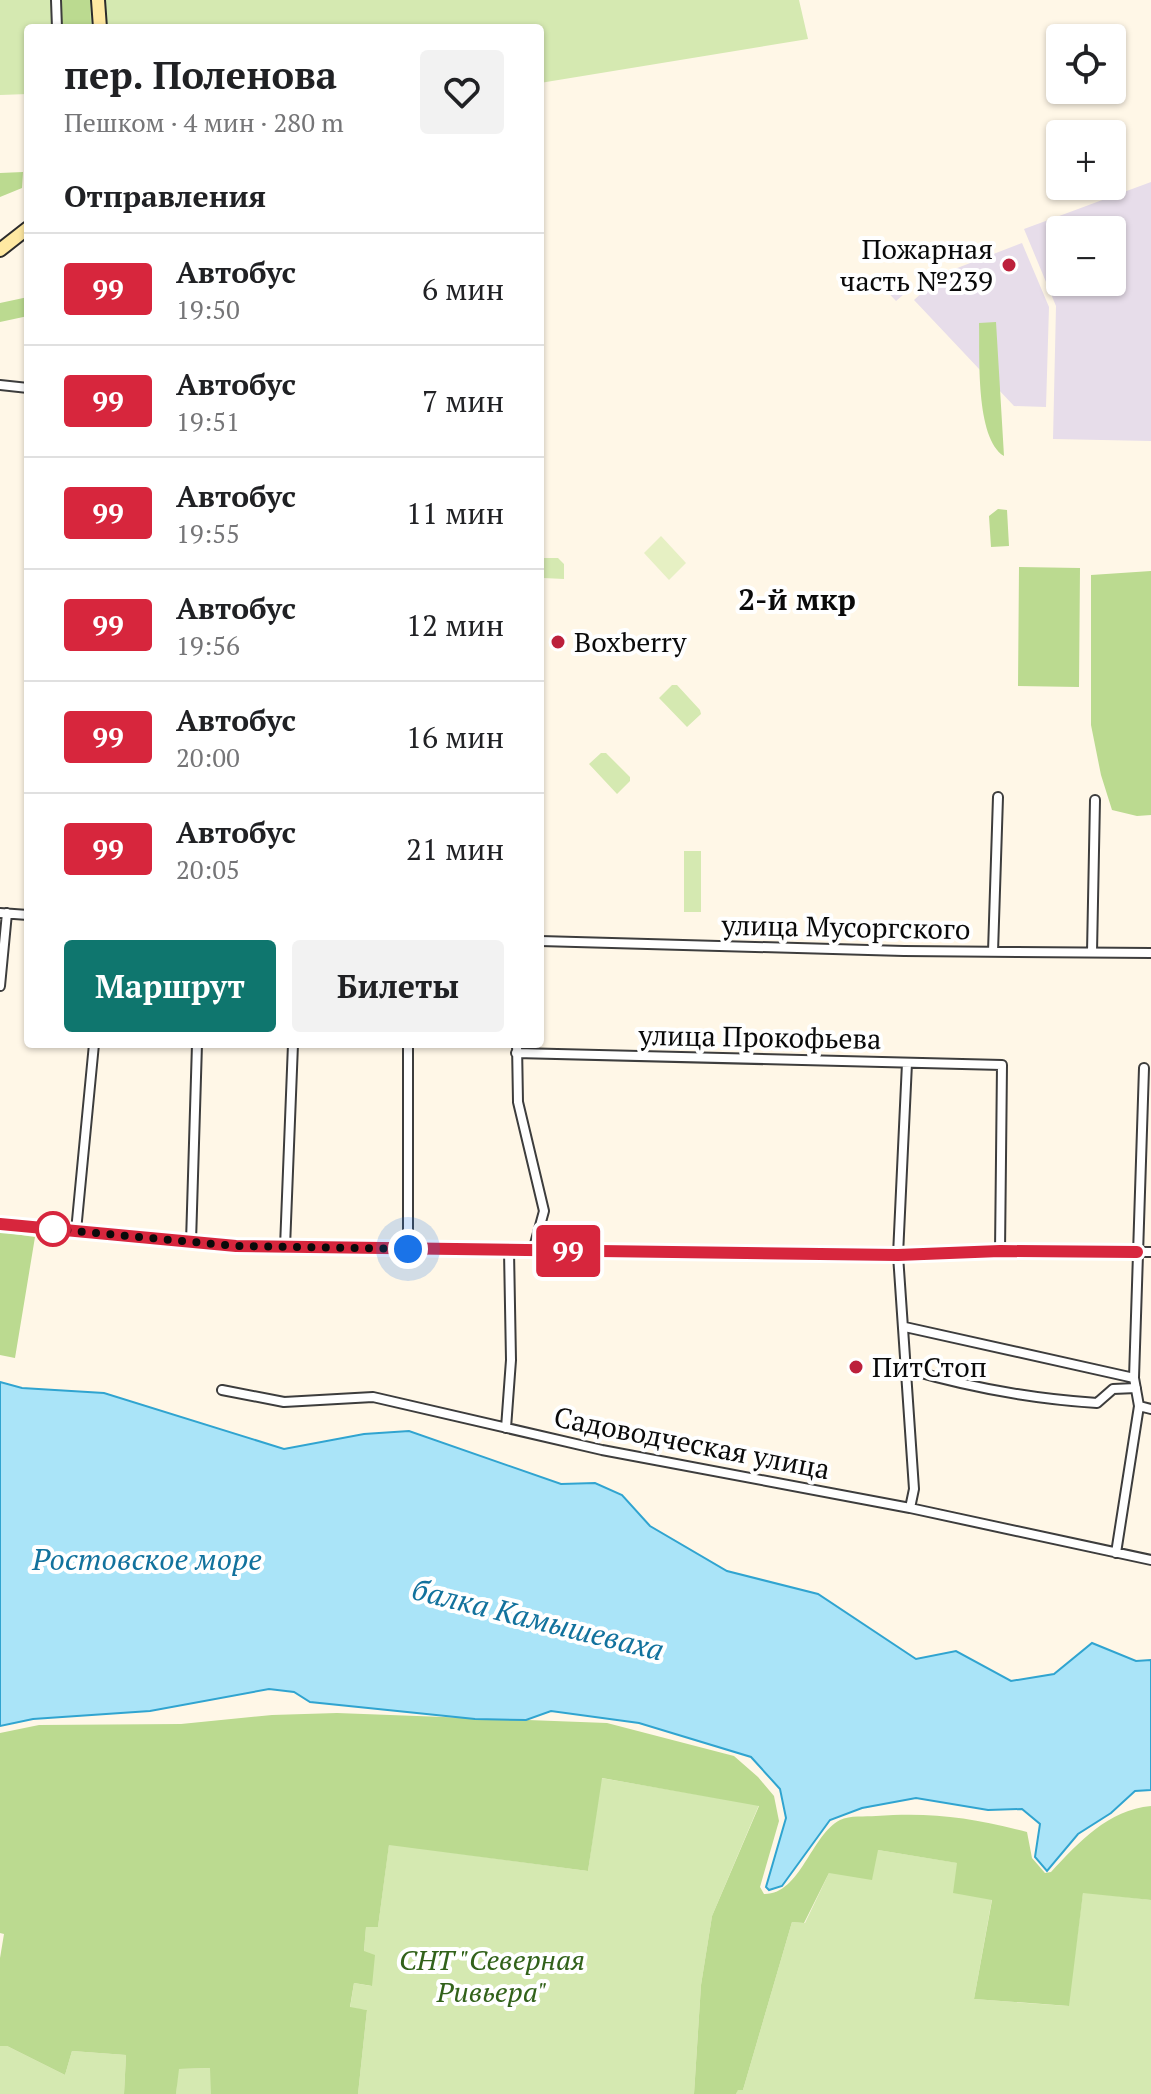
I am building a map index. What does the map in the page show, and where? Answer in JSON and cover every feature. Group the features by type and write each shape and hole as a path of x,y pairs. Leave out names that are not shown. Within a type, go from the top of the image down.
{"main road":[{"path":"98,0 100,24"},
{"path":"0,250 24,231"}],"street":[{"path":"56,0 57,24"},
{"path":"0,385 24,388"},
{"path":"993,952 998,797"},
{"path":"1092,952 1095,800"},
{"path":"0,986 4,913 24,915"},
{"name":"улица Мусоргского","path":"544,941 1151,953"},
{"path":"76,1231 94,1048"},
{"path":"191,1242 197,1048"},
{"path":"285,1247 293,1048"},
{"path":"408,1048 408,1249"},
{"path":"516,1049 518,1102 544,1211 533,1251"},
{"name":"улица Прокофьева","path":"516,1049 1002,1065 1000,1251"},
{"path":"907,1063 898,1255 914,1489 910,1508"},
{"path":"1116,1553 1139,1406 1134,1378 1144,1068"},
{"path":"0,1224 191,1242 285,1247 898,1255 1000,1251 1151,1252"},
{"path":"506,1428 511,1360 509,1251"},
{"path":"905,1327 1134,1378"},
{"path":"907,1369 932,1377 1061,1401 1097,1403 1113,1389 1136,1388"},
{"name":"Садоводческая улица","path":"222,1390 284,1402 373,1397 602,1450 910,1508 1151,1560"},
{"path":"1139,1406 1151,1409"}],"shaded area":[{"path":"1151,182 1151,441 1053,439 1056,306 1052,296 1126,296 1126,216 1059,216 1102,200 1126,200 1126,191"},
{"path":"1046,221 1046,282 1024,229"},
{"path":"1022,243 1049,307 1046,407 1014,406 914,300 926,289 921,282"},
{"path":"901,275 911,288 896,301 879,283"}],"green space":[{"path":"0,0 799,0 808,39 544,82 544,24 24,24 24,94 0,95"},
{"path":"62,0 90,0 91,24 62,24"},
{"path":"23,172 22,188 0,197 0,173"},
{"path":"24,298 24,317 0,322 0,303"},
{"path":"996,322 1004,456 988,432 981,395 979,323"},
{"path":"998,509 1007,510 1009,546 991,547 989,516"},
{"path":"661,536 686,563 669,580 644,553"},
{"path":"544,558 558,558 564,564 564,579 544,578"},
{"path":"1019,567 1080,568 1079,687 1018,686"},
{"path":"1151,571 1151,815 1137,816 1112,810 1091,725 1091,575"},
{"path":"672,685 677,685 700,710 701,714 687,727 659,698"},
{"path":"601,753 606,753 630,777 630,781 617,794 589,764"},
{"path":"684,851 701,851 701,912 684,912"},
{"path":"0,1232 35,1237 15,1358 0,1355"},
{"path":"337,1713 607,1723 734,1756 774,1796 779,1821 760,1887 764,1894 776,1892 787,1885 821,1838 840,1820 848,1817 935,1816 1027,1832 1032,1858 1045,1873 1051,1872 1095,1829 1121,1814 1151,1806 1151,1900 1083,1893 1069,2006 974,1999 992,1900 953,1893 957,1863 878,1850 872,1880 829,1873 804,1923 792,1922 743,2090 738,2090 736,2094 694,2094 701,1985 712,1916 759,1806 602,1778 588,1871 389,1845 378,1927 366,1927 364,1951 375,1955 372,1986 354,1983 350,2007 367,2010 358,2094 211,2094 210,2068 179,2069 176,2094 124,2094 126,2055 72,2051 65,2075 7,2046 0,2046 0,1958 4,1934 0,1933 0,1733 39,1725 181,1724 272,1715"},
{"name":"СНТ \"Северная Ривьера\"","path":"601,1778 759,1805 712,1916 701,1985 694,2094 358,2094 367,2010 350,2008 354,1983 371,1986 364,1952 366,1926 378,1927 389,1844 588,1871"},
{"path":"878,1850 958,1863 992,1899 974,1999 1068,2006 1083,1892 1151,1900 1151,2094 736,2094 738,2089 743,2090 792,1922 805,1923 829,1873"},
{"path":"0,2046 7,2046 65,2075 72,2051 126,2055 124,2094 0,2094"},
{"path":"211,2068 211,2094 176,2094 178,2069"}],"water":[{"name":"Ростовское море","path":"0,1382 22,1388 104,1393 284,1449 364,1434 409,1431 561,1484 595,1483 622,1495 650,1526 727,1571 818,1594 916,1659 956,1651 1011,1681 1054,1674 1092,1643 1136,1661 1151,1660 1151,1790 1135,1791 1111,1813 1078,1834 1047,1871 1035,1857 1040,1824 1022,1809 988,1810 916,1798 862,1808 830,1820 782,1886 769,1890 766,1887 786,1818 780,1789 751,1757 639,1723 551,1711 526,1720 475,1719 310,1702 294,1692 269,1689 150,1711 33,1719 0,1726"}],"bus line":[{"name":"99","path":"0,1224 236,1246 898,1255 1000,1251 1137,1252"}],"place":[{"name":"Пожарная часть №239","path":"1009,265"},
{"name":"Boxberry","path":"558,642"},
{"name":"ПитСтоп","path":"856,1367"}],"district":[{"name":"2-й мкр","path":"797,600"}],"route":[{"path":"53,1229 236,1246 408,1249"}],"water label":[{"name":"балка Камышеваха","path":"538,1620"}]}
